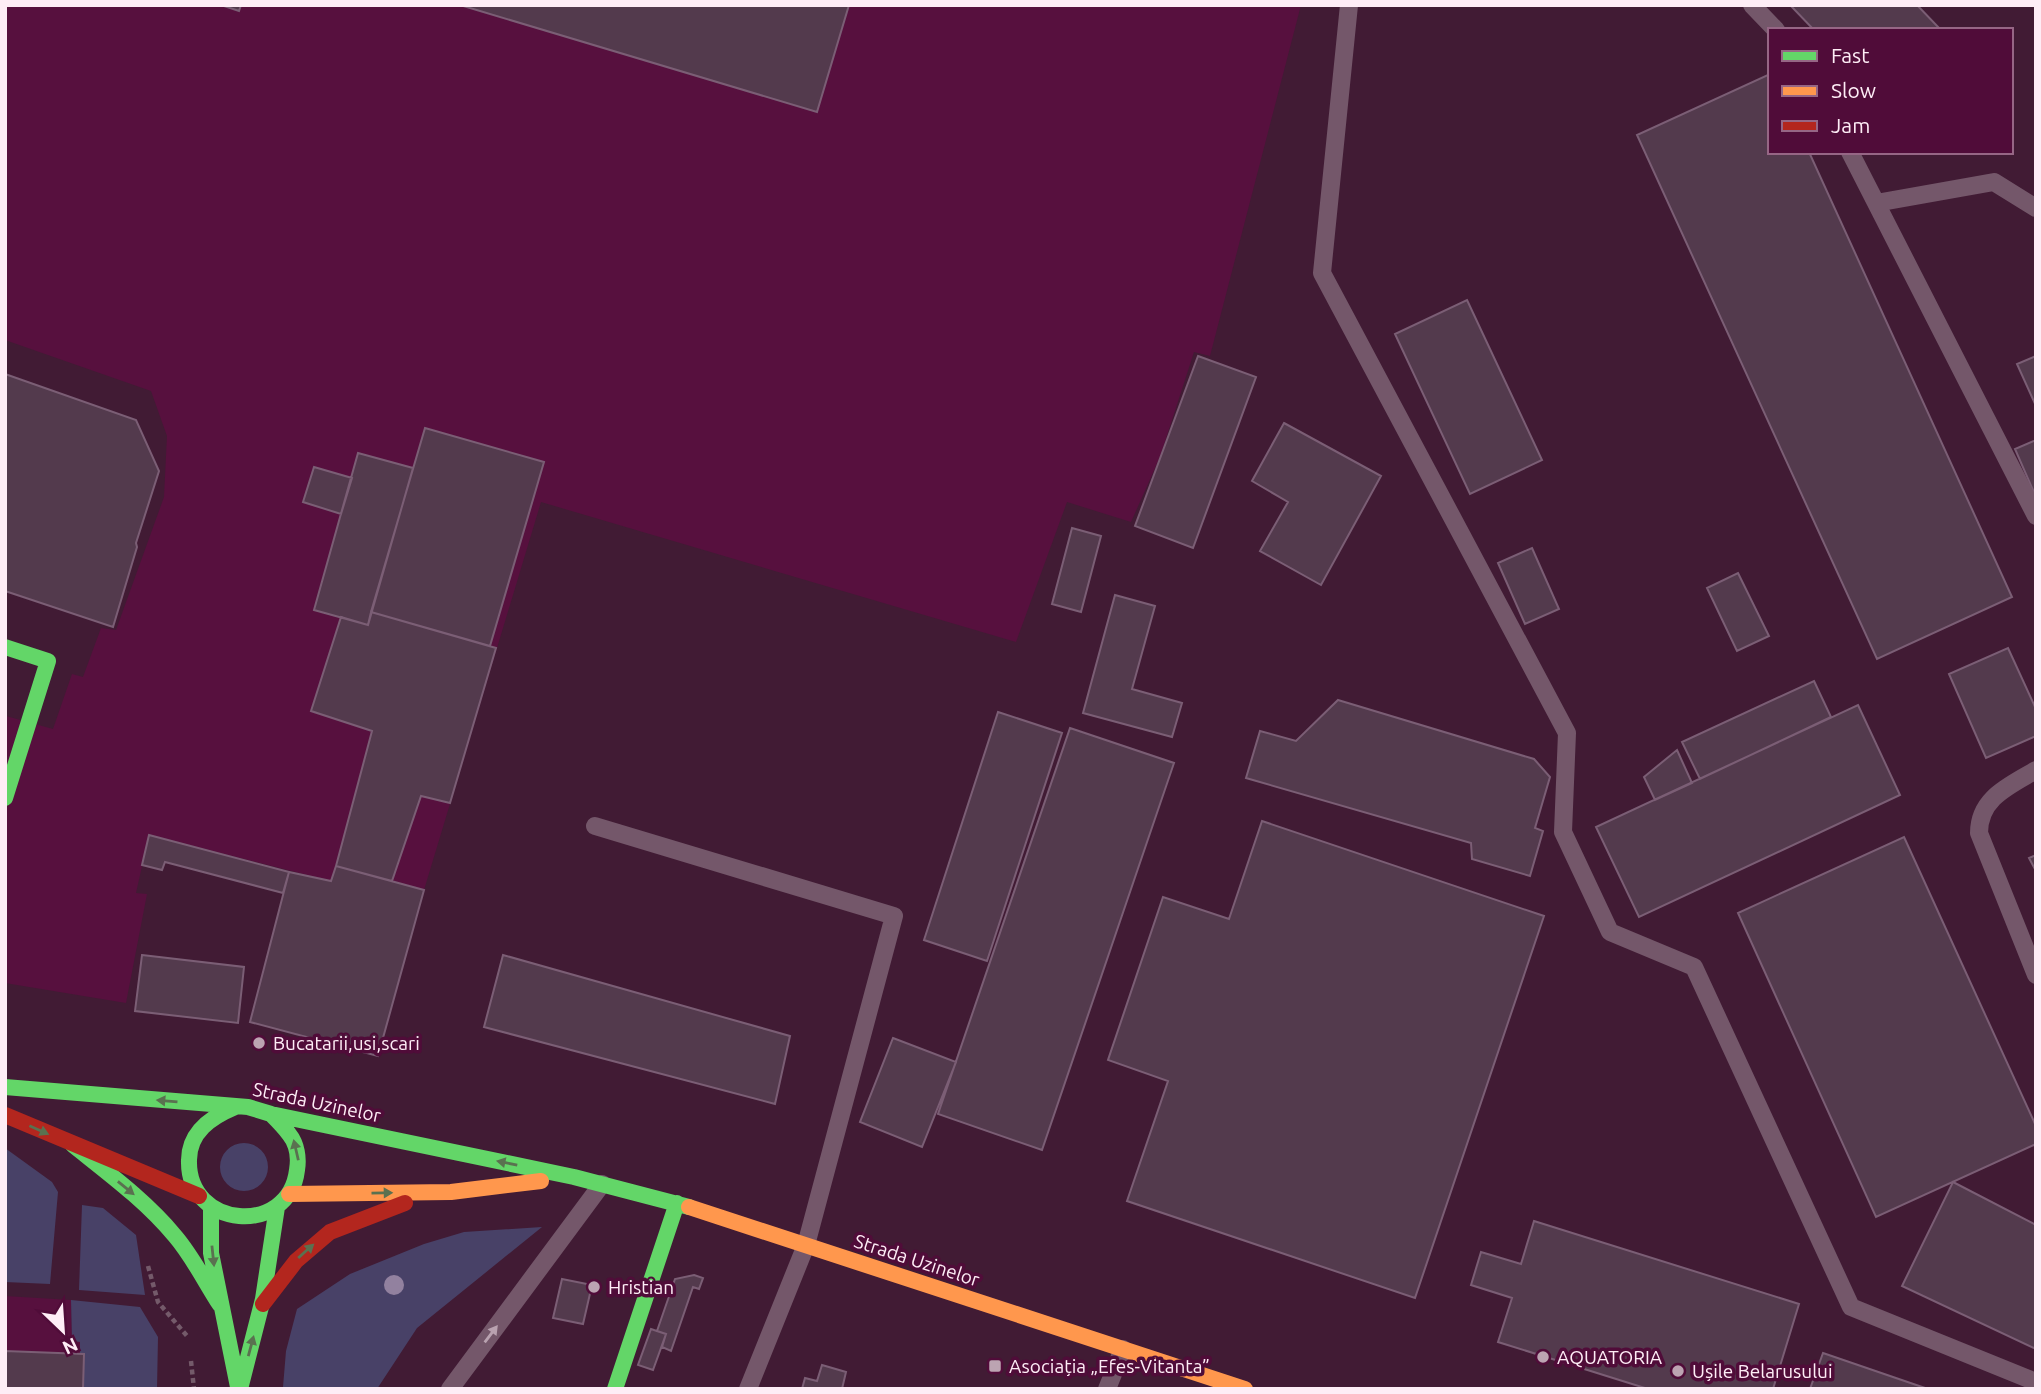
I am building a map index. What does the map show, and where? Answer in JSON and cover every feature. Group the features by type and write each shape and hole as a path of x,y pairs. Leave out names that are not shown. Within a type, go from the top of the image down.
{"main road":[{"path":"5,647 48,661 5,798"},
{"name":"Strada Uzinelor","path":"5,1087 247,1107 574,1177 677,1203 1245,1389"},
{"path":"235,1107 206,1121 196,1134 188,1165 191,1182 199,1196 211,1208 227,1215 244,1218 261,1215 277,1207 296,1181 298,1150 283,1123 271,1114"},
{"path":"5,1115 199,1196"},
{"path":"73,1145 142,1201 169,1229 185,1249 220,1305"},
{"name":"Strada Uzinelor","path":"289,1194 451,1192 574,1177"},
{"path":"263,1304 296,1261 330,1232 399,1205 451,1192"},
{"path":"615,1389 677,1203"},
{"path":"239,1389 263,1304 273,1255 277,1207"},
{"path":"211,1208 212,1253 220,1305 239,1389"}],"lane":[{"path":"1349,5 1322,273 1567,733 1563,832 1610,932 1695,967 1851,1307 2036,1382"},
{"path":"1752,5 1774,28"},
{"path":"1851,154 2036,516"},
{"path":"1876,203 1994,182 2036,208"},
{"path":"2036,770 1993,796 1979,823 1979,833 2036,975"},
{"path":"595,826 894,916 806,1245 748,1389"},
{"path":"450,1389 602,1184"},
{"path":"1107,1389 1123,1349"}],"path":[{"path":"146,1255 158,1302 189,1339"},
{"path":"190,1351 194,1389"}],"shaded area":[{"path":"5,5 1301,5 1210,356 1194,352 1160,457 1131,522 1067,502 1016,642 541,502 424,890 336,866 331,881 149,835 136,893 147,894 126,1003 5,983 5,719 6,716 53,729 72,674 83,677 101,628 116,630 164,497 167,436 151,391 5,340"},
{"path":"244,1143 261,1150 268,1167 261,1184 244,1191 227,1184 220,1167 227,1150"},
{"path":"5,1148 52,1182 58,1192 50,1284 5,1282"},
{"path":"82,1205 103,1208 136,1235 145,1295 79,1290"},
{"path":"542,1227 417,1328 377,1389 283,1387 286,1351 297,1309 350,1274 424,1244 464,1232"},
{"path":"5,1296 71,1300 72,1340 81,1341 78,1389 5,1389"},
{"path":"71,1300 140,1307 158,1337 157,1389 83,1389 84,1355 80,1354 80,1342 72,1341"}],"building":[{"path":"221,5 241,5 239,11"},
{"path":"460,5 849,5 817,112"},
{"path":"1790,5 1917,5 1939,28 1812,28"},
{"path":"1768,75 1768,154 1810,154 2012,597 1877,659 1637,135"},
{"path":"1467,300 1542,460 1470,494 1395,334"},
{"path":"1198,356 1256,377 1193,548 1135,526"},
{"path":"2036,356 2036,406 2017,364"},
{"path":"5,374 136,420 159,471 113,627 5,591"},
{"path":"1284,423 1381,476 1321,585 1260,551 1288,502 1252,481"},
{"path":"425,428 544,462 490,646 371,612"},
{"path":"2036,440 2036,497 2015,449"},
{"path":"358,453 413,468 368,625 314,610"},
{"path":"314,467 352,478 341,514 303,502"},
{"path":"1072,528 1101,536 1081,612 1052,604"},
{"path":"1532,548 1559,609 1525,624 1498,563"},
{"path":"1738,573 1769,636 1737,651 1707,588"},
{"path":"1115,595 1155,606 1132,689 1182,703 1172,737 1083,713"},
{"path":"371,612 496,648 450,803 421,796 392,881 336,866 372,731 311,711 341,617 368,625"},
{"path":"2008,648 2036,709 2036,736 1986,758 1949,674"},
{"path":"1814,681 1831,717 1700,779 1682,742"},
{"path":"1338,700 1534,759 1550,777 1535,828 1543,831 1530,876 1472,859 1471,843 1246,778 1260,731 1296,741"},
{"path":"1858,705 1900,795 1639,917 1596,827"},
{"path":"998,712 1062,733 987,961 924,940"},
{"path":"1070,728 1174,763 1042,1150 938,1114"},
{"path":"1677,750 1692,783 1655,800 1644,777"},
{"path":"1262,821 1544,916 1415,1298 1127,1201 1168,1081 1108,1060 1163,897 1229,919"},
{"path":"149,835 289,872 283,893 165,862 162,870 142,865"},
{"path":"1904,837 2036,1126 2036,1144 1876,1217 1738,913"},
{"path":"2036,855 2036,871 2029,858"},
{"path":"336,866 424,890 378,1056 250,1022 289,872 331,881"},
{"path":"142,955 244,967 238,1023 135,1011"},
{"path":"503,955 790,1036 775,1104 484,1027"},
{"path":"893,1038 956,1062 922,1147 860,1122"},
{"path":"1953,1182 2036,1225 2036,1349 1902,1286"},
{"path":"1534,1221 1799,1304 1773,1389 1648,1389 1498,1342 1512,1298 1471,1285 1481,1252 1521,1264"},
{"path":"694,1275 703,1278 699,1289 693,1287 671,1351 662,1347 666,1334 657,1331 675,1279"},
{"path":"562,1279 592,1285 583,1324 553,1318"},
{"path":"651,1329 666,1334 653,1370 638,1365"},
{"path":"5,1351 84,1354 83,1389 5,1389"},
{"path":"1823,1353 1928,1389 1810,1389"},
{"path":"822,1365 846,1372 842,1389 802,1389 805,1378 817,1381"}],"traffic: fast":[{"path":"5,647 48,661 5,798"},
{"path":"5,1087 248,1107 574,1177 689,1207"},
{"path":"235,1107 203,1127 193,1141 189,1160 193,1183 204,1200 220,1211 239,1216 259,1214 276,1206 290,1192 297,1170 294,1142 271,1114"},
{"path":"73,1145 164,1223 188,1252 220,1305"},
{"path":"615,1389 677,1203"},
{"path":"240,1389 263,1299 277,1207"},
{"path":"211,1208 211,1253 238,1387"}],"traffic: slow":[{"path":"289,1194 451,1192 541,1181"},
{"path":"689,1207 1245,1389"}],"traffic: jam":[{"path":"5,1115 199,1196"},
{"path":"263,1304 296,1261 330,1232 405,1203"}],"place":[{"name":"Bucatarii,usi,scari","path":"259,1043"},
{"name":"Hristian","path":"594,1287"},
{"name":"AQUATORIA","path":"1543,1357"},
{"name":"Asociația „Efes-Vitanta”","path":"995,1366"},
{"name":"Ușile Belarusului","path":"1678,1371"}]}
